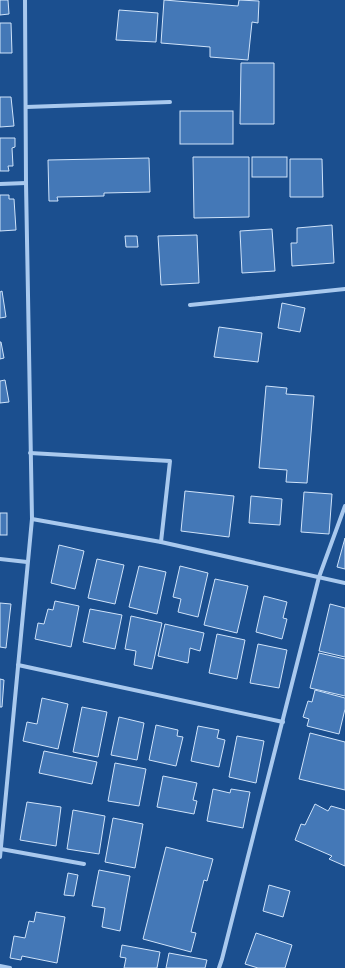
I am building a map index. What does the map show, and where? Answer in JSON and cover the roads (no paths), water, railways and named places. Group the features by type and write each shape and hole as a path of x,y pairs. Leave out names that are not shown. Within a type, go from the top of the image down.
{"street":[{"path":"0,857 32,519 26,183 25,0"},
{"path":"26,107 170,102"},
{"path":"0,184 26,183"},
{"path":"190,305 345,289"},
{"path":"30,453 170,461 161,542"},
{"path":"218,968 222,959 319,576 345,506"},
{"path":"32,519 161,542 345,583"},
{"path":"0,559 28,562"},
{"path":"18,666 283,722"},
{"path":"1,849 84,864"},
{"path":"0,966 10,968"}]}
